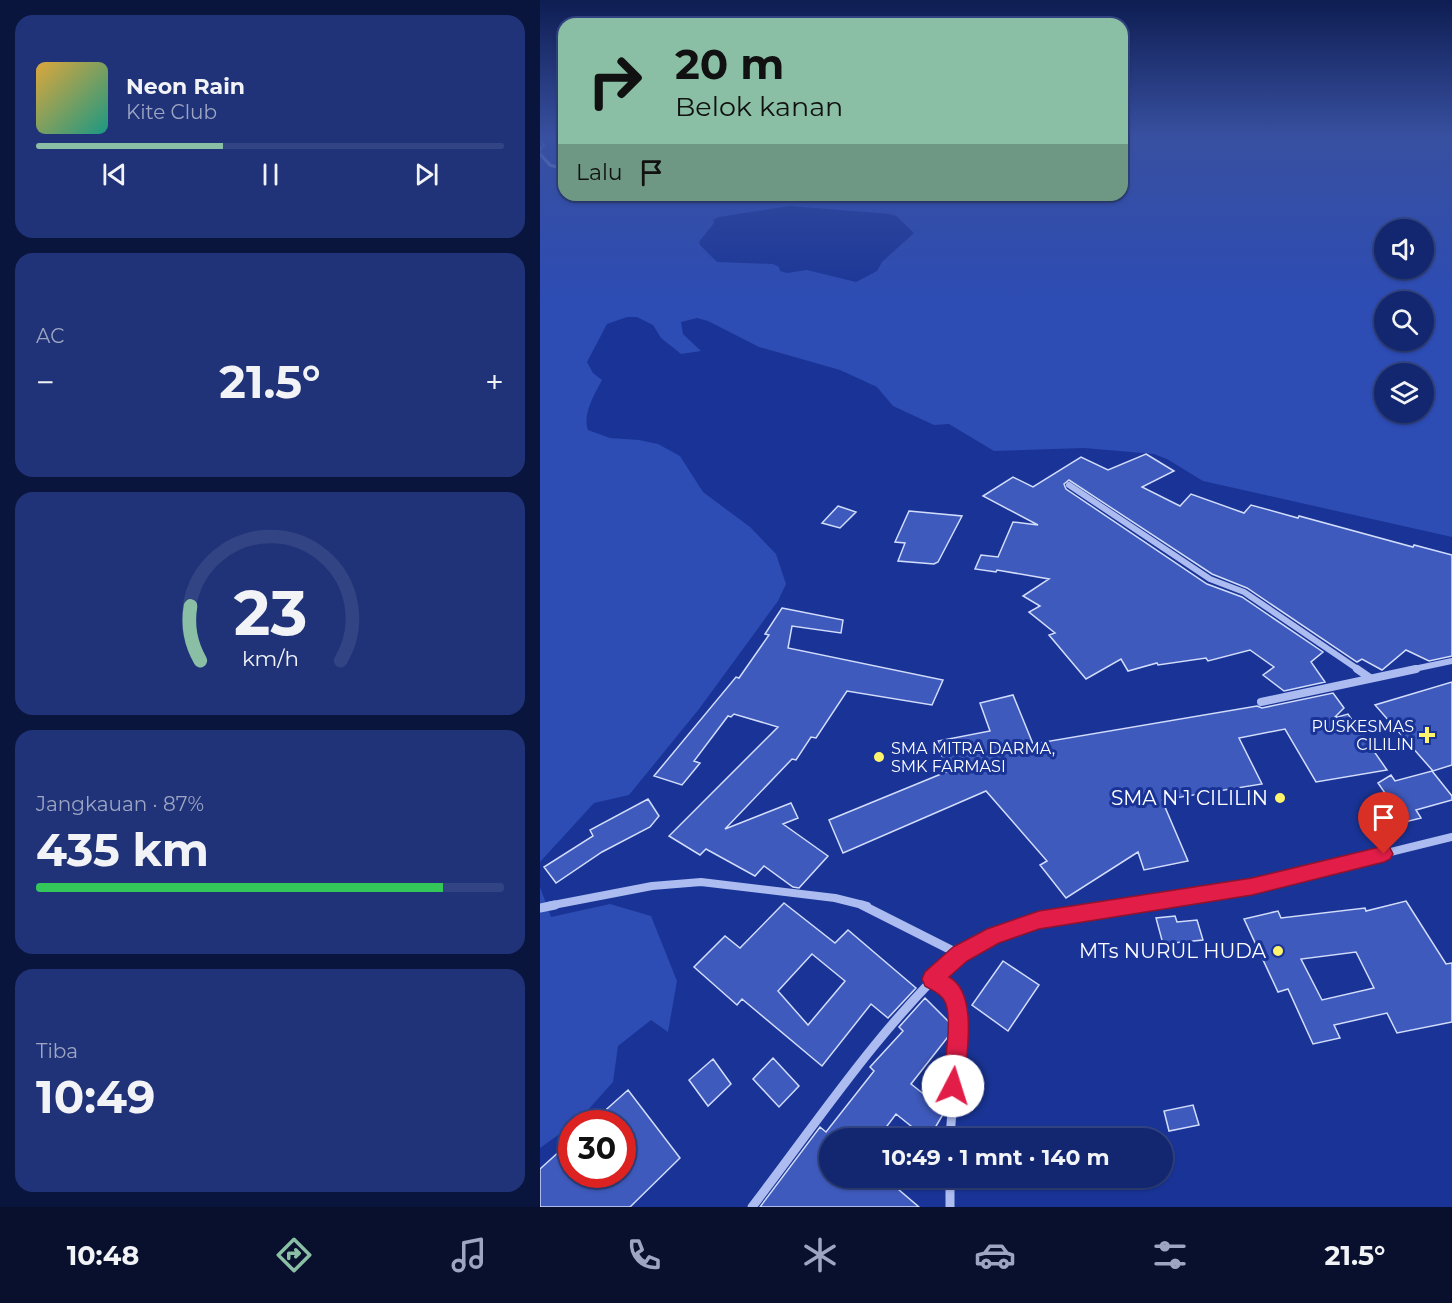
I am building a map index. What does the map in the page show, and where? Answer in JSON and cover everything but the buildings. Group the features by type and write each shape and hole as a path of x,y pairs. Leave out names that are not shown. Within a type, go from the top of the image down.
{"street":[{"path":"1069,485 1210,579 1244,592 1370,678"},
{"path":"1261,702 1452,661"},
{"path":"752,1207 874,1047 932,979 960,954 994,936 1039,920 1252,886 1452,837"},
{"path":"540,908 652,886 701,882 835,898 866,906 960,954"},
{"path":"932,979 946,986 954,997 958,1015 951,1128"},
{"path":"950,1188 950,1207"}],"shaded area":[{"path":"540,192 558,192 558,201 1128,201 1128,192 1452,192 1452,537 1203,481 1167,459 1154,454 1084,448 994,451 949,424 934,425 893,406 877,387 840,370 759,347 708,321 697,318 681,322 683,334 701,351 681,354 661,338 653,325 637,317 627,317 607,324 587,362 593,373 602,380 588,411 588,430 610,438 658,444 680,456 703,492 750,527 776,554 786,584 778,601 699,709 629,795 594,803 540,862","holes":["790,206 896,216 914,233 882,262 877,271 856,282 807,270 787,273 780,271 779,267 773,264 717,262 699,242 714,223 713,220 719,217"]},
{"path":"540,887 551,917 610,904 651,916 677,981 668,1032 651,1020 618,1046 613,1082 588,1110 558,1110 558,1135 540,1148"}],"place":[{"name":"PUSKESMAS CILILIN","path":"1427,735"},
{"name":"SMA MITRA DARMA, SMK FARMASI","path":"879,757"},
{"name":"SMA N 1 CILILIN","path":"1280,798"},
{"name":"MTs NURUL HUDA","path":"1278,951"}],"route":[{"path":"953,1086 958,1015 954,997 946,986 932,979 960,954 994,936 1039,920 1252,886 1384,854"}]}
